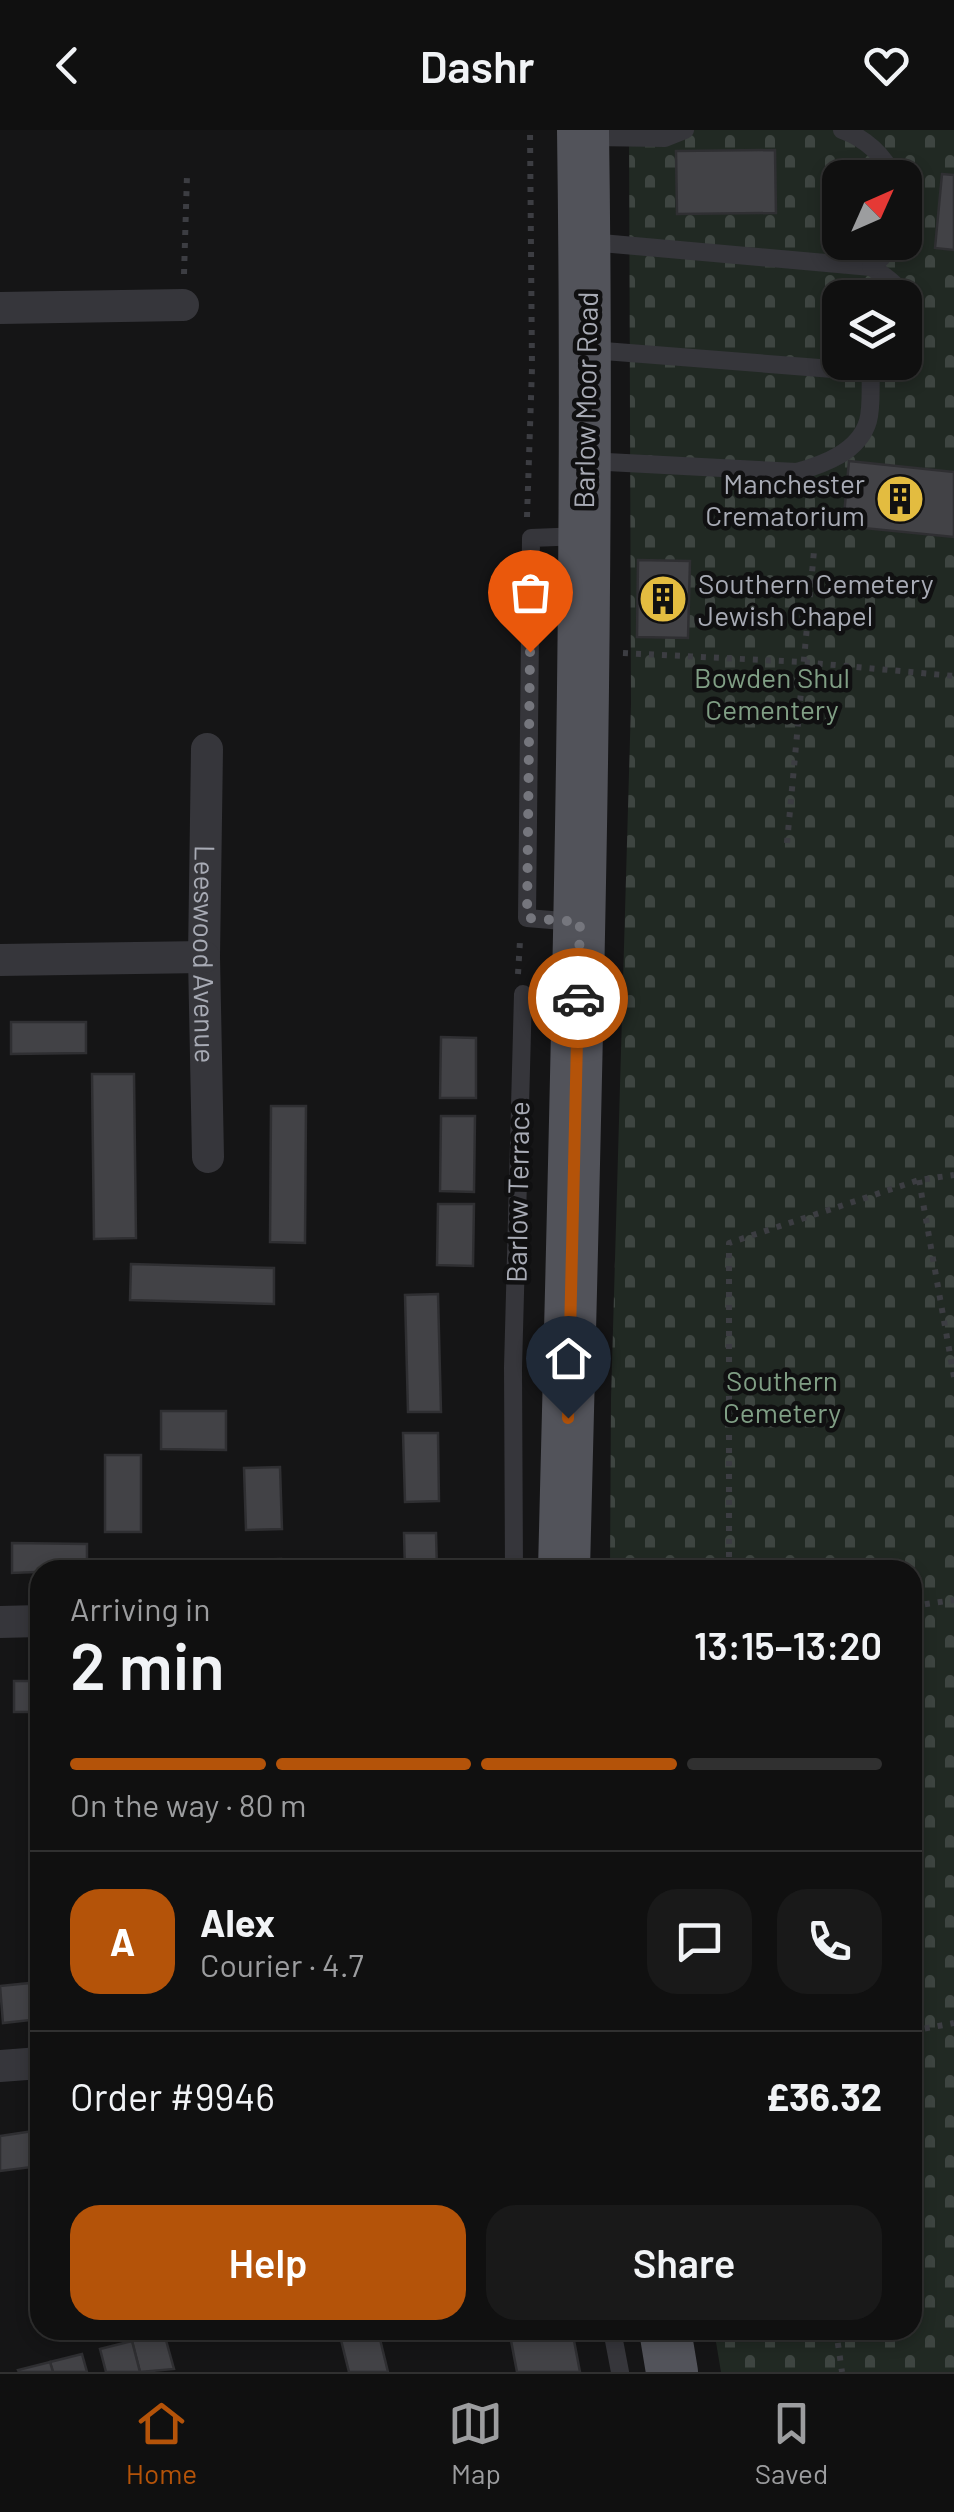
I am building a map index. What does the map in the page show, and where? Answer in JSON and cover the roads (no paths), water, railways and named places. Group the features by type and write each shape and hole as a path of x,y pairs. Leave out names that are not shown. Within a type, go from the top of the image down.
{"main road":[{"name":"Barlow Moor Road","path":"564,1560 580,922 586,460 583,133"},
{"path":"667,2340 672,2372"}],"street":[{"path":"0,308 183,305"},
{"name":"Leeswood Avenue","path":"208,749 204,957 208,1157"},
{"path":"0,960 204,957"},
{"path":"0,1622 30,1621"},
{"path":"0,2066 30,2064"}],"lane":[{"path":"583,133 665,138 685,130"},
{"path":"842,130 857,136 882,160"},
{"path":"586,242 872,267 889,280"},
{"path":"872,267 879,260"},
{"path":"586,350 822,368"},
{"path":"586,460 797,472 828,463 860,436 868,422 871,380"},
{"path":"580,922 527,918 531,538 583,536"},
{"name":"Barlow Terrace","path":"514,1560 514,1348 523,994"},
{"path":"614,2340 620,2372"}],"place":[{"name":"Manchester Crematorium","path":"900,499"},
{"name":"Southern Cemetery Jewish Chapel","path":"663,599"}],"park label":[{"name":"Bowden Shul Cementery","path":"772,693"},
{"name":"Southern Cemetery","path":"782,1396"}]}
